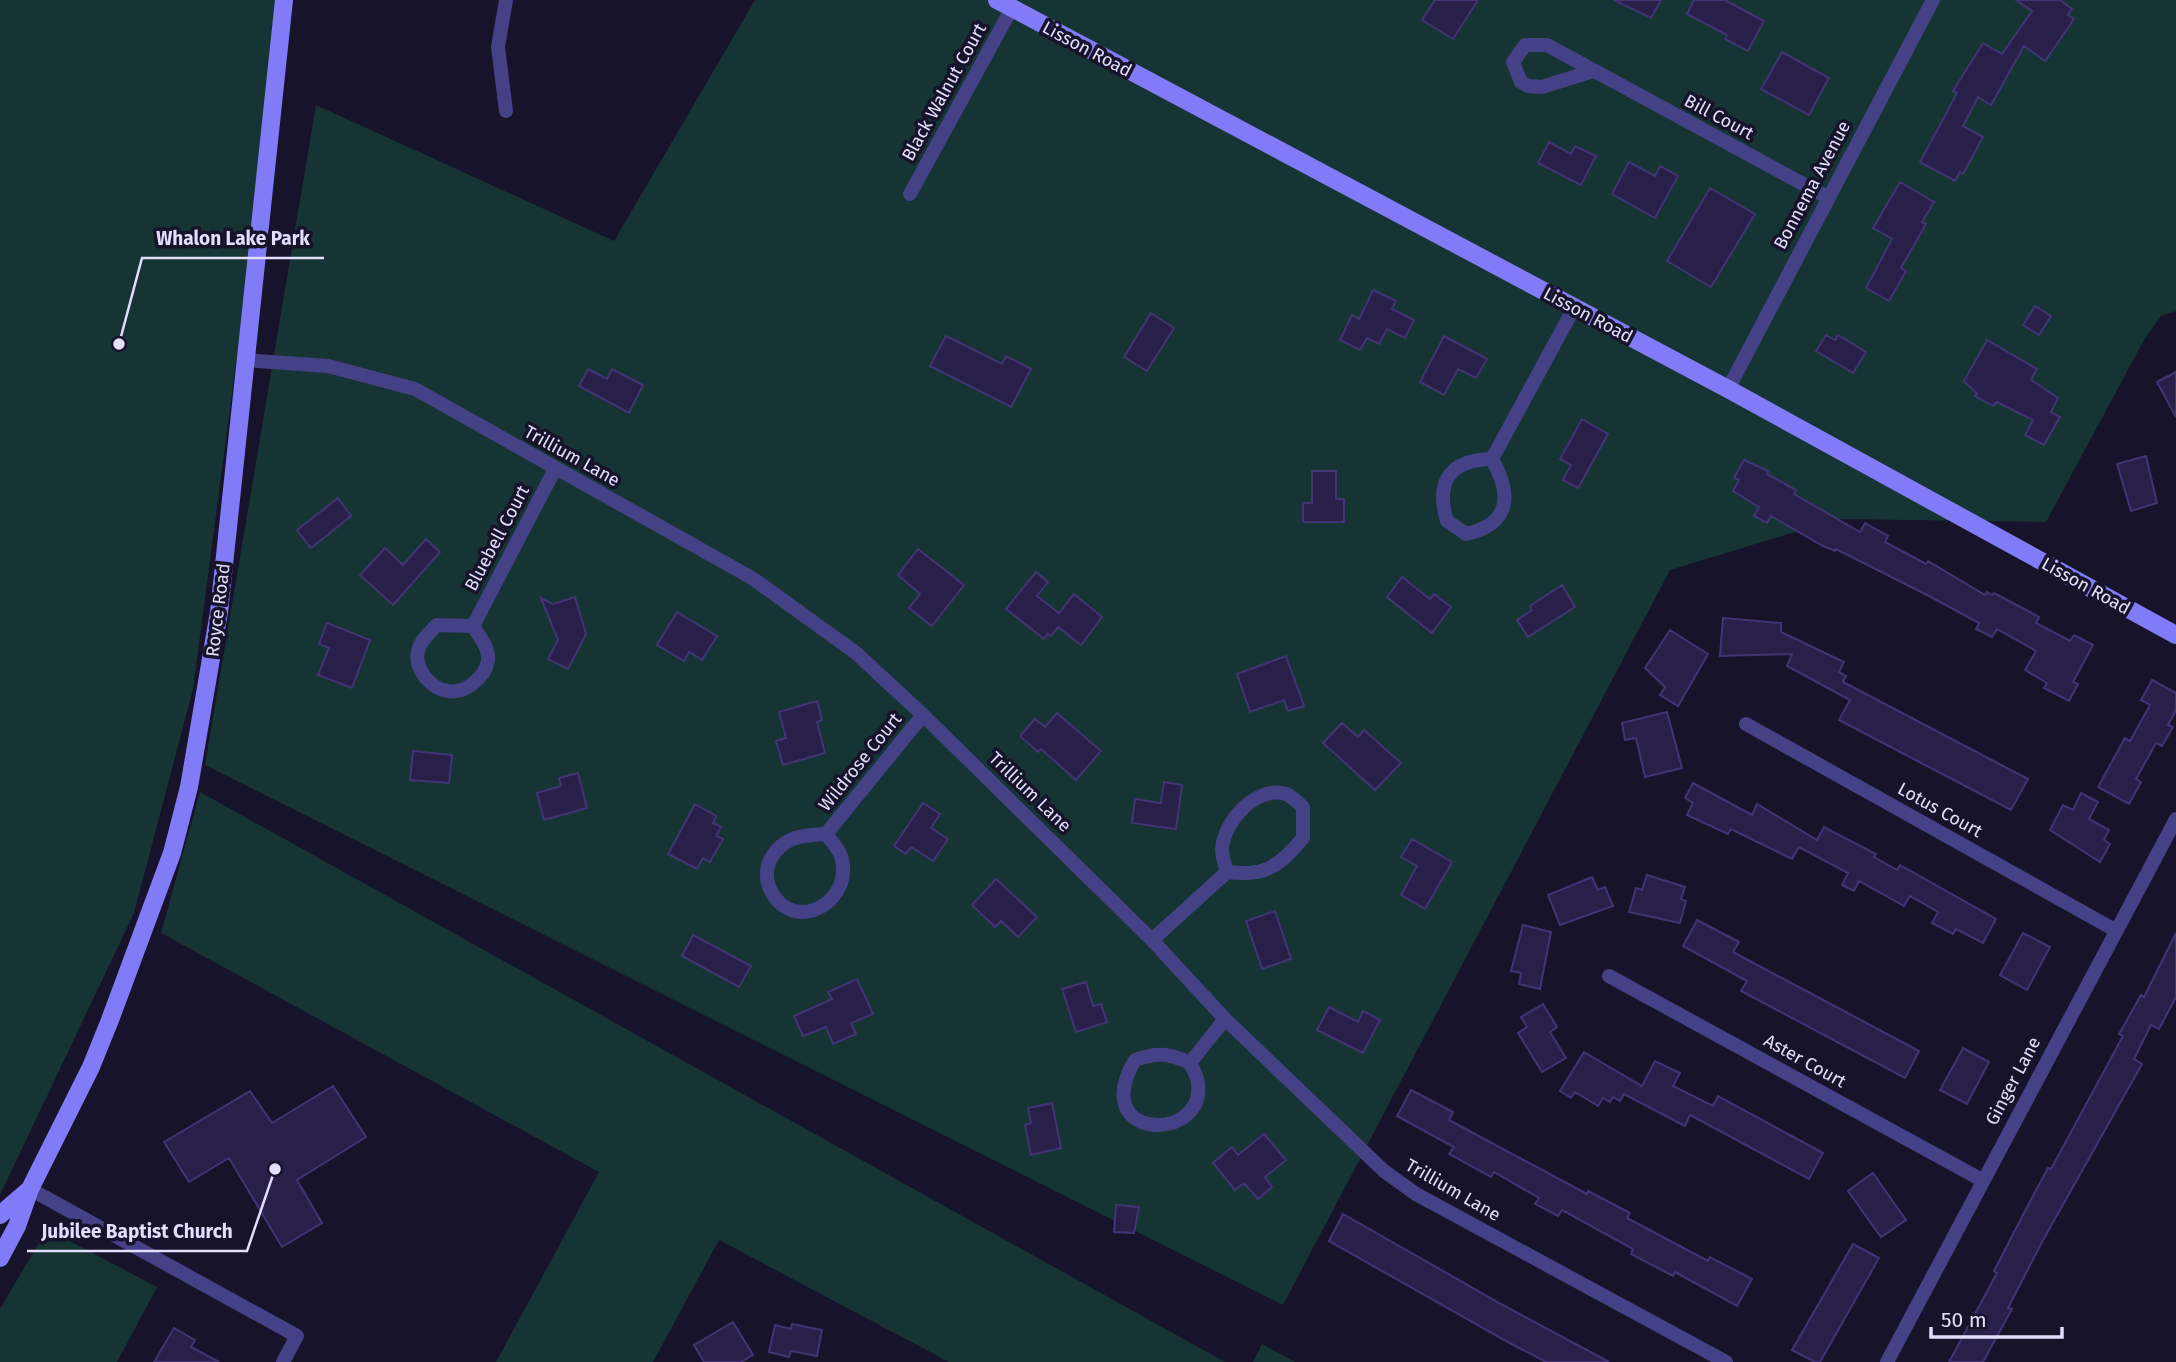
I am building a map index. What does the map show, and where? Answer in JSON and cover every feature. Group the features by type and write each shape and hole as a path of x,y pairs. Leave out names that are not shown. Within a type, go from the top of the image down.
{"street":[{"name":"Royce Road","path":"0,1258 110,1020 172,853 189,787 219,612 284,0"},
{"path":"506,0 498,47 506,111"},
{"name":"Bonnema Avenue","path":"1728,389 1933,0"},
{"name":"Black Walnut Court","path":"911,194 1004,4"},
{"name":"Lisson Road","path":"1004,4 1728,389 2176,635"},
{"name":"Bill Court","path":"1593,71 1535,88 1521,82 1514,62 1525,45 1540,42 1827,197"},
{"path":"1492,459 1574,308"},
{"name":"Trillium Lane","path":"244,360 328,366 415,389 752,578 856,653 923,715 1152,940 1225,1018 1384,1171 1416,1194 1726,1362"},
{"path":"1472,459 1492,459 1504,480 1505,494 1501,515 1486,529 1466,534 1447,521 1441,503 1441,485 1454,470 1472,459"},
{"name":"Bluebell Court","path":"472,626 555,469"},
{"path":"437,625 472,626 485,643 488,661 478,681 465,689 448,691 433,684 424,676 419,664 418,651 426,636 437,625"},
{"name":"Wildrose Court","path":"826,834 840,853 844,873 838,892 822,908 802,912 786,909 767,886 767,865 776,849 792,836 826,834 923,715"},
{"name":"Lotus Court","path":"1746,724 2115,930"},
{"path":"1152,940 1227,872 1250,875 1281,863 1303,838 1303,807 1288,794 1270,792 1249,802 1230,826 1222,849 1227,872"},
{"name":"Ginger Lane","path":"1887,1362 2176,819"},
{"name":"Aster Court","path":"1609,976 1982,1180"},
{"path":"1190,1063 1225,1018"},
{"path":"1153,1053 1171,1054 1190,1063 1199,1085 1193,1107 1180,1120 1166,1127 1142,1122 1129,1114 1123,1098 1124,1079 1135,1060 1153,1053"},
{"name":"Royce Road","path":"0,1215 30,1189"},
{"path":"30,1189 297,1336 283,1362"}],"green space":[{"path":"0,0 284,0 193,689 134,913 0,1195"},
{"path":"755,0 2176,0 2176,311 2161,316 2144,340 2046,522 1838,519 1670,570 1283,1305 205,765 316,105 614,241"},
{"path":"200,792 1225,1362 949,1362 719,1240 653,1362 496,1362 599,1172 161,933"},
{"path":"47,1229 157,1287 117,1362 0,1362 0,1309"},
{"path":"1262,1344 1295,1362 1253,1362"}],"building":[{"path":"1435,0 1478,0 1453,39 1422,20"},
{"path":"1614,0 1661,0 1651,18"},
{"path":"1694,0 1725,0 1764,21 1748,51 1725,39 1727,35 1687,14"},
{"path":"2016,0 2060,0 2072,9 2068,15 2074,19 2045,61 2024,46 1991,105 1978,97 1963,126 1983,137 1963,174 1960,172 1955,181 1920,162 1957,93 1953,91 1983,43 2002,54 2032,11"},
{"path":"1782,52 1829,78 1809,115 1761,89"},
{"path":"1549,142 1571,154 1575,146 1596,156 1581,185 1538,163"},
{"path":"1629,162 1655,176 1660,166 1678,176 1655,218 1612,194"},
{"path":"1900,182 1934,202 1922,222 1926,224 1901,268 1906,271 1889,301 1866,288 1892,239 1873,228"},
{"path":"1710,188 1755,214 1711,287 1667,261"},
{"path":"1373,290 1396,301 1392,309 1414,320 1405,338 1387,329 1379,344 1367,338 1360,350 1340,340 1352,315 1359,319"},
{"path":"2035,306 2051,316 2039,335 2023,325"},
{"path":"1151,313 1174,328 1147,371 1124,357"},
{"path":"1826,335 1835,340 1838,335 1866,352 1853,373 1816,351"},
{"path":"946,336 1002,364 1006,356 1031,369 1011,407 930,366"},
{"path":"1444,336 1487,359 1476,378 1458,369 1444,395 1420,382"},
{"path":"1987,340 2037,369 2031,380 2058,398 2051,412 2060,417 2044,445 2025,435 2033,420 1997,402 1993,406 1975,396 1977,394 1964,381"},
{"path":"588,369 607,379 612,369 643,385 629,413 579,386"},
{"path":"2176,372 2176,417 2157,382"},
{"path":"1582,419 1608,434 1578,488 1563,480 1571,465 1560,459"},
{"path":"2146,456 2157,503 2131,511 2117,464"},
{"path":"1744,460 1768,471 1767,474 1796,490 1794,494 1860,532 1865,523 1888,536 1885,542 1926,564 1928,561 1985,595 1987,592 1992,595 1994,593 2039,617 2036,623 2070,641 2074,635 2093,645 2073,682 2078,684 2069,701 2044,688 2047,683 2025,670 2036,651 1997,629 1992,637 1976,629 1979,623 1836,549 1835,551 1823,546 1771,516 1767,523 1754,516 1759,507 1733,491 1739,480 1734,478"},
{"path":"1312,471 1336,471 1336,499 1344,499 1344,522 1303,522 1303,503 1312,503"},
{"path":"338,498 351,516 311,548 297,530"},
{"path":"426,539 440,552 393,605 360,575 385,548 403,565"},
{"path":"918,549 964,585 932,626 909,608 920,594 898,575"},
{"path":"1036,572 1048,582 1037,596 1059,613 1074,594 1102,617 1081,645 1058,627 1051,636 1048,634 1044,639 1006,609"},
{"path":"1402,577 1430,599 1434,594 1451,607 1432,633 1387,597"},
{"path":"1562,585 1575,607 1528,637 1517,620 1532,610 1530,606"},
{"path":"575,597 586,634 568,669 548,659 558,640 541,598 553,604"},
{"path":"677,612 717,636 702,660 689,652 684,661 657,645"},
{"path":"1723,618 1781,623 1781,632 1844,662 1839,672 1846,676 1843,682 2028,779 2011,810 1839,720 1850,700 1787,666 1792,654 1720,656"},
{"path":"327,623 370,640 352,688 318,675 329,648 319,644"},
{"path":"1670,630 1708,654 1678,706 1660,695 1665,687 1645,668"},
{"path":"1286,656 1304,706 1288,711 1284,700 1250,712 1237,674"},
{"path":"2152,680 2176,693 2176,710 2168,725 2173,727 2162,746 2156,743 2136,779 2141,782 2129,804 2098,787 2125,738 2130,741 2150,705 2141,700"},
{"path":"817,701 822,720 817,722 825,753 783,765 776,741 786,738 779,712"},
{"path":"1667,712 1682,768 1645,777 1636,738 1625,740 1622,723"},
{"path":"1057,713 1101,751 1076,780 1041,749 1038,752 1020,736 1035,719 1045,727"},
{"path":"1342,723 1358,737 1364,730 1401,763 1375,790 1323,743"},
{"path":"413,751 452,755 449,783 410,780"},
{"path":"578,773 587,808 544,820 537,793 561,786 559,778"},
{"path":"1164,782 1182,785 1176,829 1132,823 1135,799 1161,803"},
{"path":"1693,783 1752,815 1757,804 1817,840 1824,827 1876,854 1874,857 1897,870 1900,865 1996,919 1983,943 1956,929 1953,934 1932,923 1938,912 1910,896 1904,906 1859,881 1854,891 1842,885 1848,873 1799,847 1792,859 1731,829 1728,834 1687,815 1693,803 1685,798"},
{"path":"2081,793 2098,802 2089,819 2109,830 2104,840 2110,844 2100,862 2050,830 2063,805 2073,810"},
{"path":"923,803 940,814 931,828 948,839 933,861 911,847 906,854 894,846"},
{"path":"695,804 716,816 713,823 721,827 716,836 723,839 710,862 703,858 697,869 668,854"},
{"path":"1412,839 1452,862 1425,909 1401,895 1417,866 1401,857"},
{"path":"1647,875 1685,887 1681,899 1686,901 1680,923 1629,912 1636,888 1642,890"},
{"path":"1592,877 1598,890 1605,887 1613,906 1560,925 1548,895"},
{"path":"996,879 1037,917 1018,937 1001,921 995,927 972,905"},
{"path":"1275,911 1291,959 1262,969 1246,921"},
{"path":"1697,920 1739,942 1733,952 1919,1051 1905,1078 1741,991 1747,981 1683,946"},
{"path":"1523,925 1551,932 1540,989 1519,984 1521,973 1511,971"},
{"path":"2023,933 2050,947 2027,990 2000,975"},
{"path":"2176,933 2176,997 2159,1029 2151,1025 2134,1059 2142,1064 2042,1242 2008,1308 2012,1309 1983,1362 1949,1362 1997,1273 1994,1271 2025,1211 2048,1168 2051,1169 2123,1036 2119,1034 2141,995 2144,997"},
{"path":"693,935 751,966 739,987 682,956"},
{"path":"857,979 873,1014 851,1023 856,1034 833,1044 826,1027 803,1036 794,1016 832,999 828,992"},
{"path":"1086,982 1093,1006 1101,1004 1107,1022 1076,1032 1062,989"},
{"path":"1543,1004 1557,1027 1550,1032 1566,1058 1542,1072 1518,1033 1527,1027 1521,1017"},
{"path":"1329,1007 1358,1022 1363,1011 1380,1020 1363,1053 1317,1030"},
{"path":"1963,1048 1989,1062 1967,1104 1940,1090"},
{"path":"1584,1052 1642,1086 1655,1061 1680,1073 1673,1086 1713,1106 1718,1096 1823,1153 1809,1179 1690,1115 1685,1126 1624,1094 1620,1101 1613,1097 1610,1102 1603,1098 1598,1106 1575,1092 1571,1098 1560,1091"},
{"path":"333,1086 366,1137 297,1180 322,1223 282,1247 229,1158 189,1182 164,1142 250,1091 272,1123"},
{"path":"1411,1090 1453,1112 1449,1120 1587,1194 1588,1191 1630,1213 1627,1218 1708,1261 1710,1257 1752,1279 1737,1306 1675,1272 1673,1276 1631,1254 1633,1249 1562,1210 1558,1216 1535,1204 1539,1198 1494,1172 1491,1177 1449,1154 1454,1147 1397,1116"},
{"path":"1052,1103 1061,1148 1031,1155 1025,1125 1031,1123 1028,1108"},
{"path":"1264,1134 1286,1160 1265,1177 1272,1187 1258,1199 1244,1183 1235,1190 1213,1163 1232,1147 1238,1155"},
{"path":"1873,1173 1906,1220 1881,1237 1848,1191"},
{"path":"1116,1205 1139,1207 1134,1233 1114,1232"},
{"path":"1343,1214 1609,1362 1546,1362 1506,1341 1329,1241"},
{"path":"1853,1244 1879,1258 1820,1362 1815,1362 1792,1350"},
{"path":"733,1322 753,1355 741,1362 704,1362 694,1345"},
{"path":"792,1324 822,1330 817,1356 791,1351 789,1357 769,1352 775,1325 791,1329"},
{"path":"174,1328 195,1340 191,1347 219,1362 154,1362"}],"place":[{"name":"Whalon Lake Park","path":"119,344"},
{"name":"Jubilee Baptist Church","path":"275,1169"}]}
